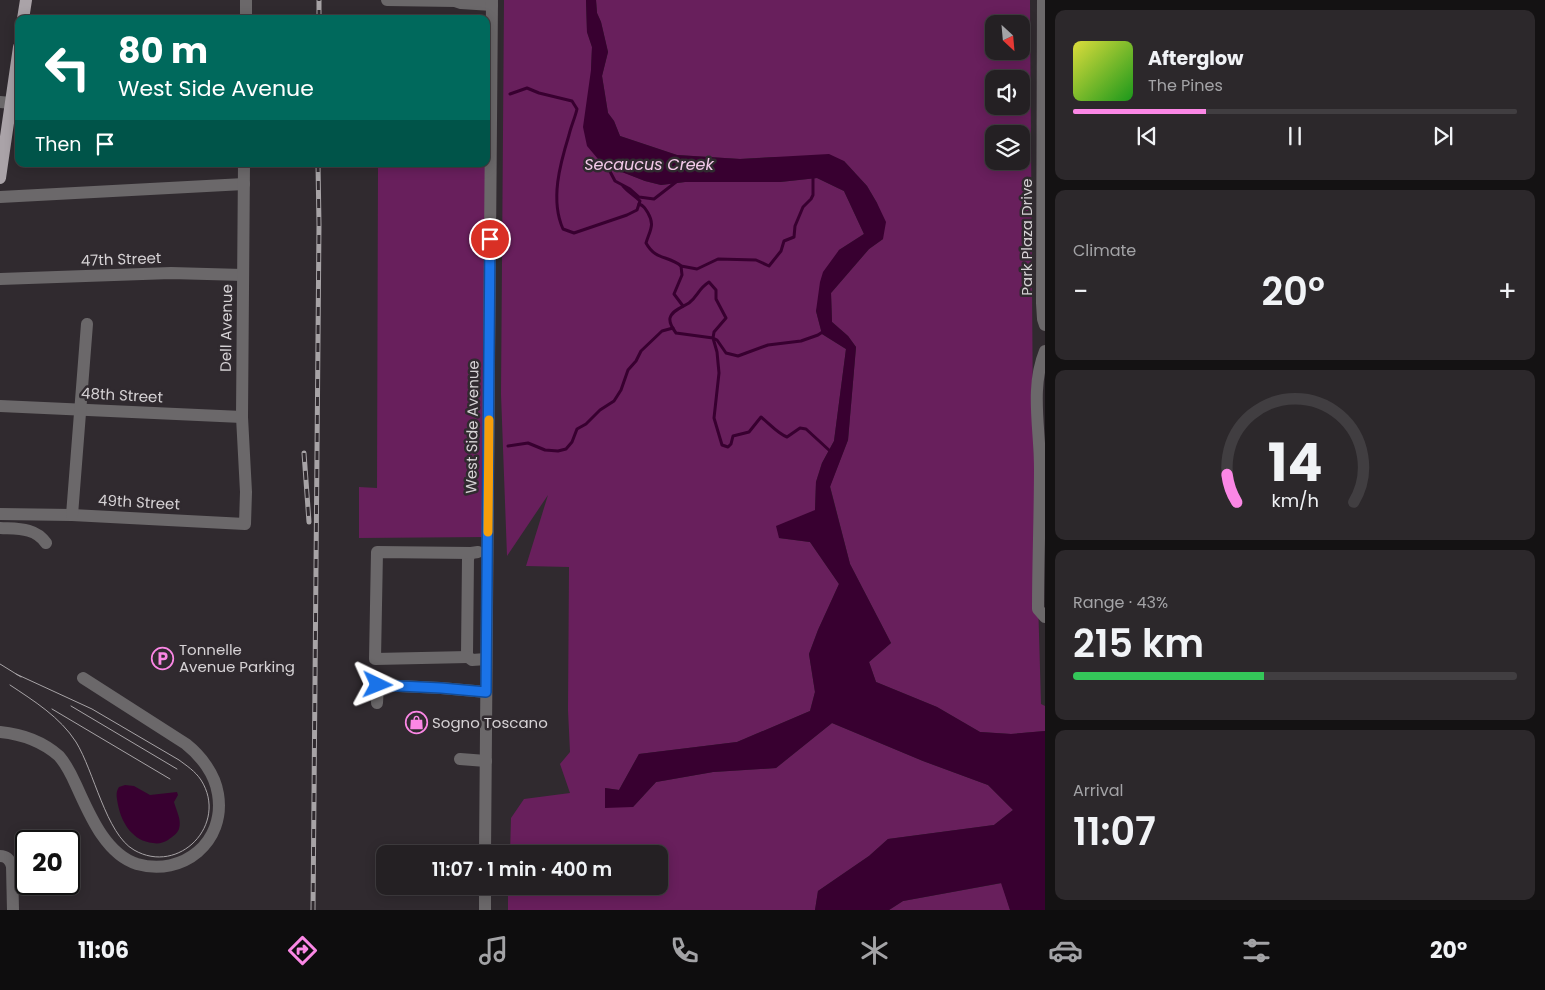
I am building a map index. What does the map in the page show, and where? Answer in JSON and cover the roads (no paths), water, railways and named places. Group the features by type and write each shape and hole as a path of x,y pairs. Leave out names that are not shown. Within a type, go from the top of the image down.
{"main road":[{"path":"24,15 26,0"},
{"path":"0,178 5,108 15,82"}],"street":[{"path":"246,0 246,15"},
{"path":"387,0 455,1 461,3 492,2"},
{"name":"Park Plaza Drive","path":"1043,0 1042,303 1045,324"},
{"name":"West Side Avenue","path":"485,845 492,2"},
{"name":"Dell Avenue","path":"244,167 242,417 246,492"},
{"path":"0,198 244,184"},
{"name":"47th Street","path":"0,279 171,274 244,275"},
{"path":"72,515 87,324"},
{"path":"1043,414 1037,400 1038,374 1045,351"},
{"path":"1045,372 1040,466 1038,609 1045,617"},
{"name":"48th Street","path":"0,406 242,417"},
{"name":"49th Street","path":"0,514 72,515 245,524 246,492"},
{"path":"0,528 31,531 42,537 46,543"},
{"path":"486,660 472,660 468,657 375,659 377,552 488,552"},
{"path":"468,657 468,558 471,553"},
{"path":"0,732 24,736 39,743 59,757 72,776 102,837 117,852 135,864 154,867 171,866 188,859 202,849 212,835 217,823 218,792 211,774 195,752 186,744 83,678"},
{"path":"377,702 378,685 486,692"},
{"path":"460,759 486,760"},
{"path":"0,856 5,856 10,860 12,866 13,910"},
{"path":"485,895 485,910"}],"water":[{"name":"Secaucus Creek","path":"586,0 596,0 597,13 608,52 602,76 608,113 614,121 620,136 677,155 740,159 829,154 844,161 867,186 877,203 886,222 883,239 869,249 831,293 832,322 848,336 856,347 848,440 830,487 850,564 891,643 869,662 876,682 937,707 980,732 1011,734 1045,731 1045,910 1010,910 1001,883 903,901 889,910 815,910 818,891 869,856 888,839 994,825 1013,810 988,785 923,761 832,723 776,768 713,772 656,782 633,807 605,808 605,788 619,790 639,754 737,742 810,711 815,692 809,654 839,584 810,542 779,538 776,526 815,510 816,482 822,463 834,441 846,349 822,334 816,311 820,282 823,272 839,250 864,234 844,191 817,178 780,182 685,182 661,185 614,169 598,159 587,146 583,127 591,70 592,47 587,32"},
{"path":"125,785 134,786 150,795 177,792 178,795 174,802 180,826 176,834 162,843 146,842 134,835 122,819 118,805 118,789"}],"waterway":[{"path":"510,94 527,88 572,101 577,109 562,158 558,182 557,206 563,229 574,233 637,210 640,201 623,186"},
{"name":"Secaucus Creek","path":"605,162 615,181 630,189 639,197 654,199 676,182"},
{"path":"683,306 674,294 682,275 681,266 697,269 718,259 756,260 769,266 781,251 784,241 794,237 795,226 803,207 813,195 813,176"},
{"path":"639,204 645,208 651,221 651,228 646,243 650,249 654,253 681,266"},
{"path":"824,331 801,341 768,345 738,356 726,353 717,340 713,338 676,333 670,320 673,313 689,303 702,287 709,282 716,290 716,299 726,318 714,332 713,338 717,352 719,373 714,418 722,445 728,447 733,436 749,432 761,417 787,437 800,428 806,429 830,451"},
{"path":"508,446 528,443 545,450 558,451 566,449 572,442 577,429 614,401 621,390 628,370 636,361 641,351 662,331 673,328"}],"tram line":[{"path":"0,664 21,677"},
{"path":"10,685 46,710 70,733 83,754 108,816 124,842 134,850 151,856 167,856 182,851 195,841 204,828 209,813 208,797 201,780 194,771 179,760 92,709 16,674"},
{"path":"71,706 177,769"},
{"path":"52,709 170,779"}],"railway":[{"path":"319,0 319,15"},
{"path":"313,910 318,167"},
{"path":"304,453 309,522"}],"place":[{"name":"Tonnelle Avenue Parking","path":"163,658"},
{"name":"Sogno Toscano","path":"416,722"}]}
